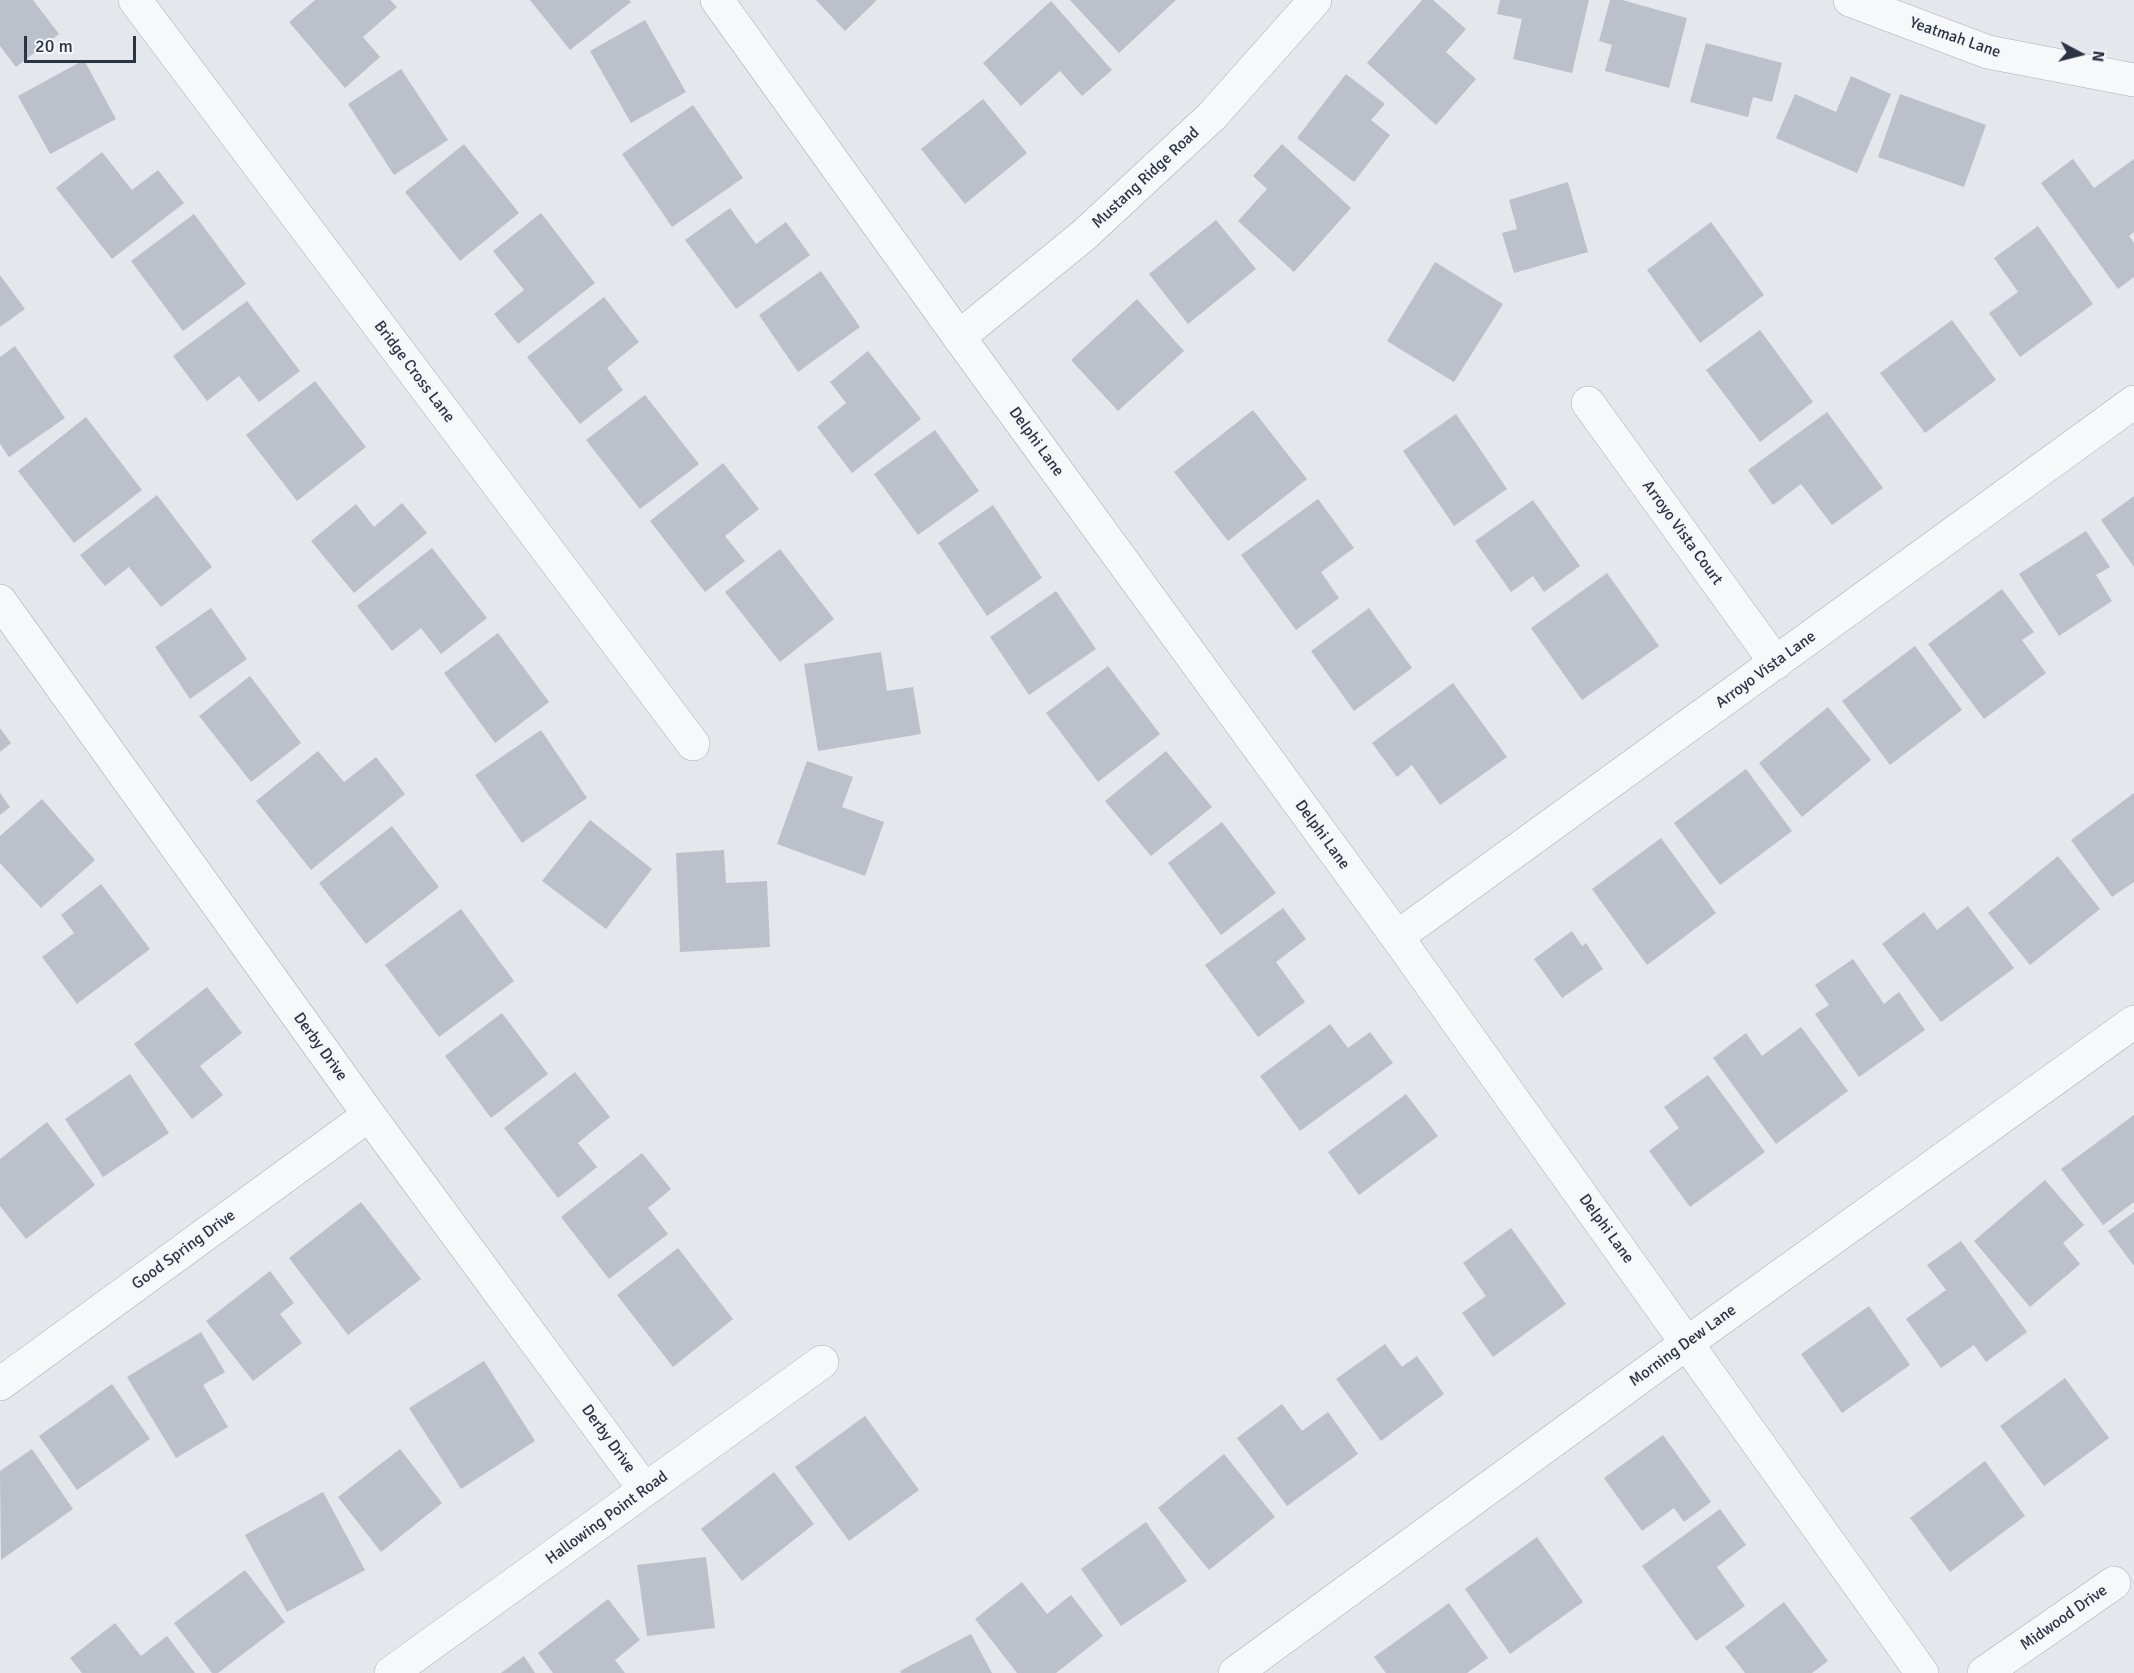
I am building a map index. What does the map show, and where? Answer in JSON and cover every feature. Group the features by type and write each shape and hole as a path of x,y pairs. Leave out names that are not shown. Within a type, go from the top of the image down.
{"street":[{"name":"Bridge Cross Lane","path":"135,0 693,744"},
{"name":"Delphi Lane","path":"717,0 959,337 1397,937 1922,1673"},
{"name":"Mustang Ridge Road","path":"959,337 1084,235 1212,116 1315,0"},
{"name":"Yeatmah Lane","path":"1850,0 1988,52 2134,80"},
{"name":"Arroyo Vista Lane","path":"1397,937 2134,402"},
{"name":"Arroyo Vista Court","path":"1588,404 1776,663"},
{"name":"Derby Drive","path":"0,601 369,1115 645,1490"},
{"name":"Morning Dew Lane","path":"1235,1673 1687,1343 2134,1022"},
{"name":"Good Spring Drive","path":"0,1384 369,1115"},
{"name":"Hallowing Point Road","path":"391,1673 822,1362"},
{"name":"Midwood Drive","path":"1984,1673 2114,1583"}],"building":[{"path":"0,0 33,0 59,34 16,67 0,46"},
{"path":"315,0 390,0 397,7 363,37 380,57 345,88 289,22"},
{"path":"530,0 629,0 631,2 570,50"},
{"path":"816,0 877,0 845,31"},
{"path":"1070,0 1176,0 1119,53"},
{"path":"1422,0 1433,0 1466,29 1446,52 1476,79 1436,125 1367,63"},
{"path":"1500,0 1589,0 1572,73 1513,59 1522,19 1497,14"},
{"path":"1610,0 1622,0 1687,18 1669,88 1605,71 1612,45 1599,41"},
{"path":"1051,1 1112,70 1082,96 1060,71 1021,106 983,63"},
{"path":"645,20 686,92 631,123 590,51"},
{"path":"1706,43 1782,63 1772,102 1753,97 1748,117 1690,102"},
{"path":"84,60 116,119 50,154 18,96"},
{"path":"401,69 448,140 394,175 348,104"},
{"path":"1346,74 1385,104 1371,120 1390,135 1354,182 1297,138"},
{"path":"1851,76 1891,94 1857,173 1776,138 1795,94 1836,112"},
{"path":"1900,94 1986,125 1964,187 1878,157"},
{"path":"983,99 1027,153 965,204 921,149"},
{"path":"693,105 743,178 672,227 622,154"},
{"path":"464,144 519,213 460,261 405,192"},
{"path":"1282,144 1351,208 1294,272 1238,221 1267,189 1253,176"},
{"path":"102,152 132,190 158,170 184,203 112,259 56,188"},
{"path":"2073,159 2094,188 2134,159 2134,232 2129,236 2134,243 2134,277 2118,289 2041,183"},
{"path":"1568,182 1588,252 1514,273 1502,233 1517,229 1509,200"},
{"path":"730,208 756,244 786,222 810,255 736,309 685,240"},
{"path":"541,213 595,283 518,344 494,314 524,290 493,251"},
{"path":"194,214 246,284 183,331 131,261"},
{"path":"1216,220 1256,269 1188,324 1149,274"},
{"path":"1711,222 1764,295 1700,343 1647,270"},
{"path":"2038,226 2093,304 2020,357 1989,313 2018,292 1994,258"},
{"path":"1435,262 1503,304 1454,382 1387,341"},
{"path":"821,271 860,327 798,372 759,315"},
{"path":"0,275 25,309 0,327"},
{"path":"604,297 639,342 607,368 623,390 580,424 527,357"},
{"path":"1137,299 1184,351 1118,411 1071,360"},
{"path":"247,301 300,371 259,402 239,376 207,401 173,356"},
{"path":"1952,320 1996,380 1925,433 1880,373"},
{"path":"1760,330 1813,402 1760,442 1706,370"},
{"path":"15,346 65,418 9,457 0,444 0,357"},
{"path":"868,351 921,419 852,473 817,427 846,403 830,382"},
{"path":"315,381 366,447 297,501 246,435"},
{"path":"645,395 699,464 640,509 586,440"},
{"path":"1253,410 1307,479 1228,541 1174,472"},
{"path":"1827,412 1883,488 1832,525 1801,484 1773,505 1748,470"},
{"path":"1456,414 1507,489 1454,526 1403,451"},
{"path":"86,417 142,490 74,543 18,471"},
{"path":"935,430 979,491 918,535 874,474"},
{"path":"723,463 759,509 725,536 745,561 705,592 650,521"},
{"path":"157,495 212,567 161,607 129,567 105,586 80,555"},
{"path":"2134,496 2134,567 2101,520"},
{"path":"1318,499 1354,548 1321,572 1339,598 1296,630 1241,555"},
{"path":"1533,500 1580,566 1544,592 1533,576 1511,592 1475,541"},
{"path":"402,503 427,533 354,593 311,541 356,504 374,527"},
{"path":"993,505 1042,578 987,616 938,543"},
{"path":"2086,531 2110,567 2096,575 2112,601 2059,636 2019,574"},
{"path":"432,548 487,618 441,654 421,628 392,651 357,606"},
{"path":"780,549 834,619 780,662 725,592"},
{"path":"1607,573 1659,646 1582,700 1531,628"},
{"path":"2002,589 2034,632 2022,640 2046,673 1984,719 1928,644"},
{"path":"1056,591 1096,649 1029,695 990,637"},
{"path":"211,608 247,659 190,699 155,647"},
{"path":"1369,608 1412,668 1354,711 1311,651"},
{"path":"498,633 549,702 495,743 444,673"},
{"path":"1915,646 1962,710 1890,765 1842,701"},
{"path":"881,652 887,691 913,687 921,734 818,751 804,664"},
{"path":"1108,666 1160,734 1098,782 1046,713"},
{"path":"250,676 301,743 251,782 199,716"},
{"path":"1453,683 1507,757 1440,805 1412,765 1397,777 1372,743"},
{"path":"1828,707 1871,760 1802,817 1759,763"},
{"path":"0,728 11,743 0,752"},
{"path":"541,730 587,798 522,843 475,775"},
{"path":"318,751 344,782 376,757 405,794 311,870 256,801"},
{"path":"1166,751 1212,807 1151,856 1105,801"},
{"path":"807,761 853,777 842,807 884,822 865,876 777,844"},
{"path":"1746,769 1792,831 1720,885 1674,823"},
{"path":"0,793 10,807 0,815"},
{"path":"2134,793 2134,882 2112,897 2071,840"},
{"path":"42,799 95,860 41,908 0,863 0,836"},
{"path":"590,820 652,869 606,929 542,881"},
{"path":"1222,822 1276,893 1221,935 1168,863"},
{"path":"392,826 439,887 366,944 319,883"},
{"path":"1661,838 1716,913 1647,965 1592,889"},
{"path":"724,850 726,883 767,881 770,947 680,952 676,853"},
{"path":"2058,856 2100,909 2030,965 1988,913"},
{"path":"101,884 150,949 77,1004 42,957 74,933 61,915"},
{"path":"1968,906 2014,968 1941,1022 1882,944 1924,912 1937,930"},
{"path":"1283,908 1306,939 1276,962 1305,1002 1258,1037 1205,965"},
{"path":"461,909 514,981 439,1037 385,965"},
{"path":"1572,931 1582,946 1586,943 1603,969 1562,998 1534,959"},
{"path":"1853,959 1884,1004 1899,992 1925,1030 1859,1077 1815,1014 1829,1005 1815,985"},
{"path":"207,987 242,1033 200,1066 223,1095 192,1119 134,1044"},
{"path":"502,1013 548,1074 491,1118 445,1056"},
{"path":"1330,1024 1348,1048 1370,1032 1393,1063 1300,1131 1260,1076"},
{"path":"1801,1027 1848,1091 1776,1144 1713,1058 1746,1033 1762,1056"},
{"path":"575,1072 610,1117 578,1143 597,1167 558,1198 504,1128"},
{"path":"130,1074 169,1133 103,1177 65,1119"},
{"path":"1708,1075 1765,1152 1690,1207 1649,1151 1679,1128 1664,1107"},
{"path":"1406,1094 1438,1136 1359,1195 1328,1152"},
{"path":"2134,1115 2134,1202 2103,1225 2061,1169"},
{"path":"47,1122 95,1185 26,1239 0,1206 0,1159"},
{"path":"642,1153 671,1189 648,1208 668,1234 609,1279 561,1217"},
{"path":"2045,1180 2084,1225 2063,1243 2080,1264 2030,1307 1974,1241"},
{"path":"361,1202 421,1279 348,1335 289,1258"},
{"path":"2134,1212 2134,1266 2108,1231"},
{"path":"1511,1228 1566,1304 1493,1357 1462,1313 1486,1296 1463,1263"},
{"path":"1961,1241 2027,1332 1986,1362 1974,1345 1941,1368 1906,1319 1946,1290 1927,1265"},
{"path":"678,1248 733,1319 673,1367 617,1295"},
{"path":"270,1271 294,1303 280,1314 302,1343 253,1381 206,1321"},
{"path":"1869,1306 1910,1365 1842,1413 1801,1354"},
{"path":"201,1332 225,1372 203,1385 228,1427 176,1458 127,1377"},
{"path":"1385,1344 1402,1367 1417,1356 1444,1394 1381,1441 1336,1379"},
{"path":"484,1361 535,1441 461,1489 409,1408"},
{"path":"2065,1378 2109,1438 2044,1486 2000,1426"},
{"path":"112,1384 150,1439 77,1490 39,1436"},
{"path":"1282,1404 1302,1431 1328,1412 1358,1454 1287,1506 1237,1438"},
{"path":"865,1416 919,1490 849,1541 795,1467"},
{"path":"1663,1435 1711,1502 1684,1522 1674,1508 1642,1531 1604,1478"},
{"path":"32,1449 73,1509 1,1560 0,1471"},
{"path":"400,1449 442,1503 381,1552 338,1497"},
{"path":"1224,1454 1275,1517 1209,1570 1158,1508"},
{"path":"1985,1461 2025,1516 1950,1572 1910,1518"},
{"path":"774,1472 814,1524 742,1581 701,1529"},
{"path":"323,1492 365,1570 287,1612 245,1535"},
{"path":"1720,1509 1746,1545 1717,1567 1745,1606 1696,1641 1642,1566"},
{"path":"1146,1522 1187,1581 1121,1626 1081,1569"},
{"path":"1537,1537 1583,1602 1510,1654 1465,1589"},
{"path":"706,1557 715,1628 647,1636 637,1565"},
{"path":"245,1570 285,1622 218,1673 212,1673 174,1623"},
{"path":"1022,1582 1047,1614 1071,1595 1103,1636 1056,1673 1017,1673 975,1619"},
{"path":"608,1599 640,1640 615,1660 625,1673 553,1673 538,1653"},
{"path":"1784,1602 1828,1661 1812,1673 1745,1673 1725,1647"},
{"path":"1449,1603 1488,1658 1467,1673 1386,1673 1374,1657"},
{"path":"115,1623 141,1656 167,1636 195,1673 82,1673 70,1658"},
{"path":"971,1634 992,1673 901,1673 900,1671"},
{"path":"524,1656 535,1673 501,1673"}]}
